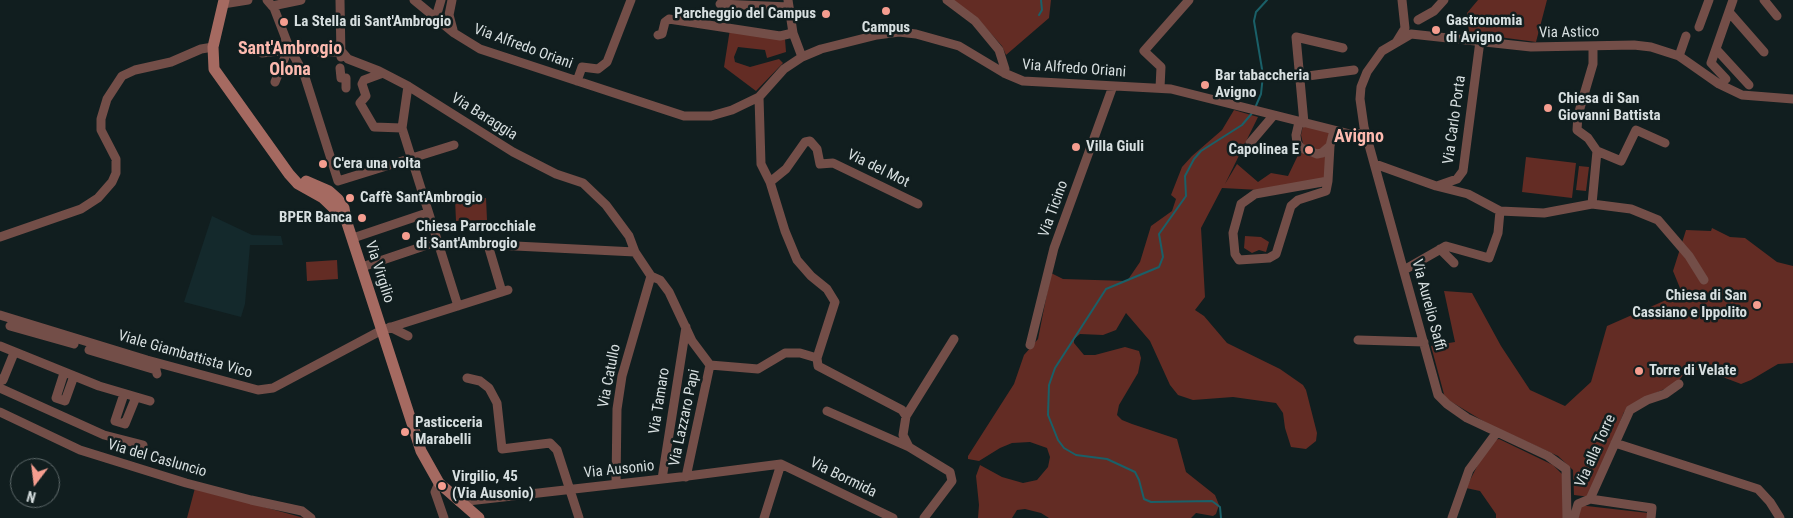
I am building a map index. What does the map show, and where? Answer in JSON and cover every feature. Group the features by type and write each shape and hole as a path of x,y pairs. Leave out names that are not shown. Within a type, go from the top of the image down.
{"main road":[{"path":"224,2 213,47 213,63 218,76 289,174 326,195"},
{"name":"Via Virgilio","path":"326,195 344,208 346,220 362,267 386,329 414,431 429,467 439,483 479,518"}],"street":[{"path":"224,2 248,0"},
{"path":"301,0 270,3 312,97 338,182"},
{"path":"340,0 341,78 346,78 346,88"},
{"name":"Via Alfredo Oriani","path":"414,0 454,33 480,48 684,116 711,116 732,110 759,97 784,69 802,57 842,43 877,35 907,33 958,46 1004,74 1034,83 1160,88 1350,134 1366,133"},
{"path":"436,17 441,0"},
{"path":"452,0 449,15 454,33"},
{"name":"Via Alfredo Oriani","path":"578,81 582,67 598,69 608,62 631,0"},
{"path":"947,0 975,21 999,50 1005,69 1004,74"},
{"path":"1160,88 1161,67 1144,51 1189,0"},
{"path":"1403,4 1416,28 1444,0"},
{"path":"1698,27 1709,0"},
{"path":"1726,79 1711,63 1733,0"},
{"path":"1764,0 1778,16"},
{"path":"720,4 788,3 793,33 802,57"},
{"path":"1729,12 1764,52"},
{"path":"658,35 662,34 665,22 670,19 780,36 793,33"},
{"name":"Via Astico","path":"1416,28 1480,41 1531,47 1642,46 1679,56 1732,92 1753,97 1793,99"},
{"name":"Via Aurelio Saffi","path":"1416,28 1377,56 1363,80 1360,100 1366,133 1438,395 1447,404 1468,418 1548,456 1566,469 1568,478 1567,518"},
{"path":"1679,56 1686,36"},
{"path":"1330,146 1326,151 1317,154 1301,148 1297,143 1296,135 1301,122 1300,77 1296,37 1343,48"},
{"name":"Via Carlo Porta","path":"1436,186 1456,179 1463,171 1480,41"},
{"path":"262,52 280,51 285,46 289,46"},
{"path":"275,82 289,46"},
{"name":"Via Baraggia","path":"289,46 308,46 341,60 348,59 383,73 408,86 513,152 556,174 583,183 606,205 630,236 635,252"},
{"path":"0,237 81,209 98,198 112,182 116,173 116,159 103,134 101,118 107,100 122,76 135,70 171,62 201,49 213,47"},
{"path":"1594,47 1593,64 1578,115 1577,130 1588,138 1597,151 1621,161 1636,130 1665,144"},
{"path":"1716,49 1748,85"},
{"path":"1300,77 1354,70"},
{"path":"383,73 364,80 362,84 366,96 360,102 374,127 402,128"},
{"path":"408,86 402,128 408,159 458,306"},
{"name":"Via Ticino","path":"1030,345 1054,248 1113,86"},
{"path":"759,97 761,164 770,182 797,260 811,276 827,289 835,302 817,358 818,366 902,410 906,416"},
{"path":"1250,143 1273,116"},
{"path":"1328,181 1255,194 1241,204 1233,233 1235,254 1239,260 1269,258 1276,254 1291,206 1298,200 1326,191 1328,181 1330,146 1334,130"},
{"name":"Via del Mot","path":"770,182 786,170 805,142 810,141 817,149 820,164 833,163 918,204"},
{"path":"326,195 338,182 454,144"},
{"path":"1592,204 1597,151"},
{"path":"1375,164 1436,186 1468,194 1500,211 1544,213 1592,204 1631,209 1658,220 1689,256 1704,280"},
{"path":"1404,270 1446,246 1489,258 1498,233 1500,211"},
{"path":"352,238 427,214"},
{"path":"362,267 436,242 635,252"},
{"name":"Viale Giambattista Vico","path":"0,315 43,335 124,359 244,387 273,388 386,329 505,291 488,245"},
{"path":"1440,248 1454,263"},
{"name":"Via Lazzaro Papi","path":"635,252 651,276 660,280 664,286 692,341 710,365 758,369 785,353 800,353 817,358"},
{"name":"Via Catullo","path":"616,484 617,409 622,376 651,276"},
{"path":"10,326 74,344"},
{"name":"Via Tamaro","path":"662,479 686,327"},
{"path":"386,329 408,336"},
{"path":"909,447 903,435 906,416 954,339"},
{"path":"1358,340 1424,342"},
{"path":"0,357 2,347 64,373 150,401"},
{"path":"89,350 156,370 157,374"},
{"path":"0,379 3,380 4,365 14,353"},
{"name":"Via Lazzaro Papi","path":"686,477 710,365"},
{"path":"64,373 56,398 64,401 74,376"},
{"path":"468,378 480,381 489,388 497,402 502,449 550,443 557,450 579,518"},
{"name":"Via alla Torre","path":"1574,518 1578,504 1590,499 1630,410 1647,400 1665,394 1679,384"},
{"path":"60,385 69,389"},
{"name":"Via del Casluncio","path":"0,388 95,431 143,445"},
{"path":"124,394 115,421 125,424 136,397"},
{"path":"120,407 130,411"},
{"path":"827,411 891,441 909,447 950,472 952,481 924,518"},
{"name":"Via del Casluncio","path":"0,412 80,450 186,483 302,511 312,518"},
{"path":"1452,518 1470,470 1497,432"},
{"path":"1615,442 1758,489 1770,502 1780,518"},
{"path":"764,518 781,464"},
{"name":"Via Ausonio","path":"459,502 569,488 686,477 781,464"},
{"name":"Via Bormida","path":"781,464 893,518"},
{"path":"439,483 435,492 442,517"},
{"path":"1590,499 1652,508 1651,518"}],"shaded area":[{"path":"952,0 1051,0 1049,18 1006,55 1002,46 977,18"},
{"path":"1478,0 1547,0 1536,42 1469,33 1467,13"},
{"path":"730,29 785,39 786,52 767,58 765,50 738,47 734,57 735,62 750,67 779,59 783,63 756,91 724,67"},
{"path":"1234,110 1258,117 1225,184 1237,164 1258,182 1271,173 1288,176 1300,151 1309,156 1319,158 1327,155 1325,178 1260,190 1222,188 1201,228 1205,297 1195,310 1204,316 1227,343 1280,369 1303,385 1317,433 1316,441 1306,449 1291,447 1283,413 1276,403 1233,397 1193,400 1178,395 1170,385 1150,341 1126,313 1116,330 1103,335 1080,334 1074,339 1074,343 1084,355 1095,355 1125,347 1139,351 1141,358 1138,373 1119,405 1117,415 1122,420 1132,424 1177,439 1186,472 1215,495 1219,505 1216,514 1213,516 1196,513 1191,518 1049,518 1041,513 1025,509 1017,510 1012,518 978,518 979,505 976,476 980,465 1002,477 1023,483 1037,480 1048,467 1050,457 1047,448 1030,442 1012,443 979,461 968,459 968,456 1014,384 1024,355 1038,339 1051,273 1063,279 1127,281 1140,262 1151,226 1172,211 1176,199 1171,195 1182,167 1222,130"},
{"path":"1303,125 1332,132 1329,143 1319,152 1304,148 1301,135"},
{"path":"1526,157 1576,163 1572,198 1522,192"},
{"path":"1579,166 1589,167 1586,191 1576,190"},
{"path":"486,198 487,220 456,221 455,199"},
{"path":"212,216 252,235 281,236 283,245 250,245 245,304 241,317 184,302"},
{"path":"1712,228 1730,237 1745,238 1777,262 1793,266 1793,363 1778,364 1741,384 1707,371 1688,369 1676,384 1644,398 1624,412 1590,497 1574,495 1573,470 1558,456 1488,424 1445,398 1431,346 1455,342 1444,291 1472,293 1501,346 1530,390 1565,406 1591,382 1607,326 1682,293 1673,271 1686,230 1711,231"},
{"path":"1245,236 1261,237 1269,242 1266,252 1259,250 1252,253 1244,248"},
{"path":"337,260 338,279 307,281 306,262"},
{"path":"1499,439 1553,465 1563,475 1563,518 1496,518 1496,514 1480,491 1466,488 1490,441"},
{"path":"195,488 304,518 187,518"},
{"path":"1578,505 1648,513 1647,518 1576,518"}],"waterway":[{"path":"1039,15 1042,10 1041,0"},
{"path":"1255,108 1261,94 1263,75 1254,21 1256,12 1267,0"},
{"path":"1221,518 1220,507 1212,501 1151,502 1144,499 1135,472 1107,459 1076,455 1064,448 1058,440 1048,415 1049,385 1055,368 1106,289 1159,267 1163,257 1159,234 1186,196 1185,176 1194,159 1201,151 1242,125 1253,112"}],"place":[{"name":"Campus","path":"886,11"},
{"name":"Parcheggio del Campus","path":"826,14"},
{"name":"La Stella di Sant'Ambrogio","path":"284,22"},
{"name":"Gastronomia di Avigno","path":"1436,30"},
{"name":"Bar tabaccheria Avigno","path":"1205,85"},
{"name":"Chiesa di San Giovanni Battista","path":"1548,108"},
{"name":"Villa Giuli","path":"1076,147"},
{"name":"Capolinea E","path":"1309,150"},
{"name":"C'era una volta","path":"323,164"},
{"name":"Caffè Sant'Ambrogio","path":"350,198"},
{"name":"BPER Banca","path":"362,218"},
{"name":"Chiesa Parrocchiale di Sant'Ambrogio","path":"406,236"},
{"name":"Chiesa di San Cassiano e Ippolito","path":"1757,305"},
{"name":"Torre di Velate","path":"1639,371"},
{"name":"Pasticceria Marabelli","path":"405,432"},
{"name":"Virgilio, 45 (Via Ausonio)","path":"442,486"}],"district":[{"name":"Sant'Ambrogio Olona","path":"290,59"},
{"name":"Avigno","path":"1359,137"}]}
